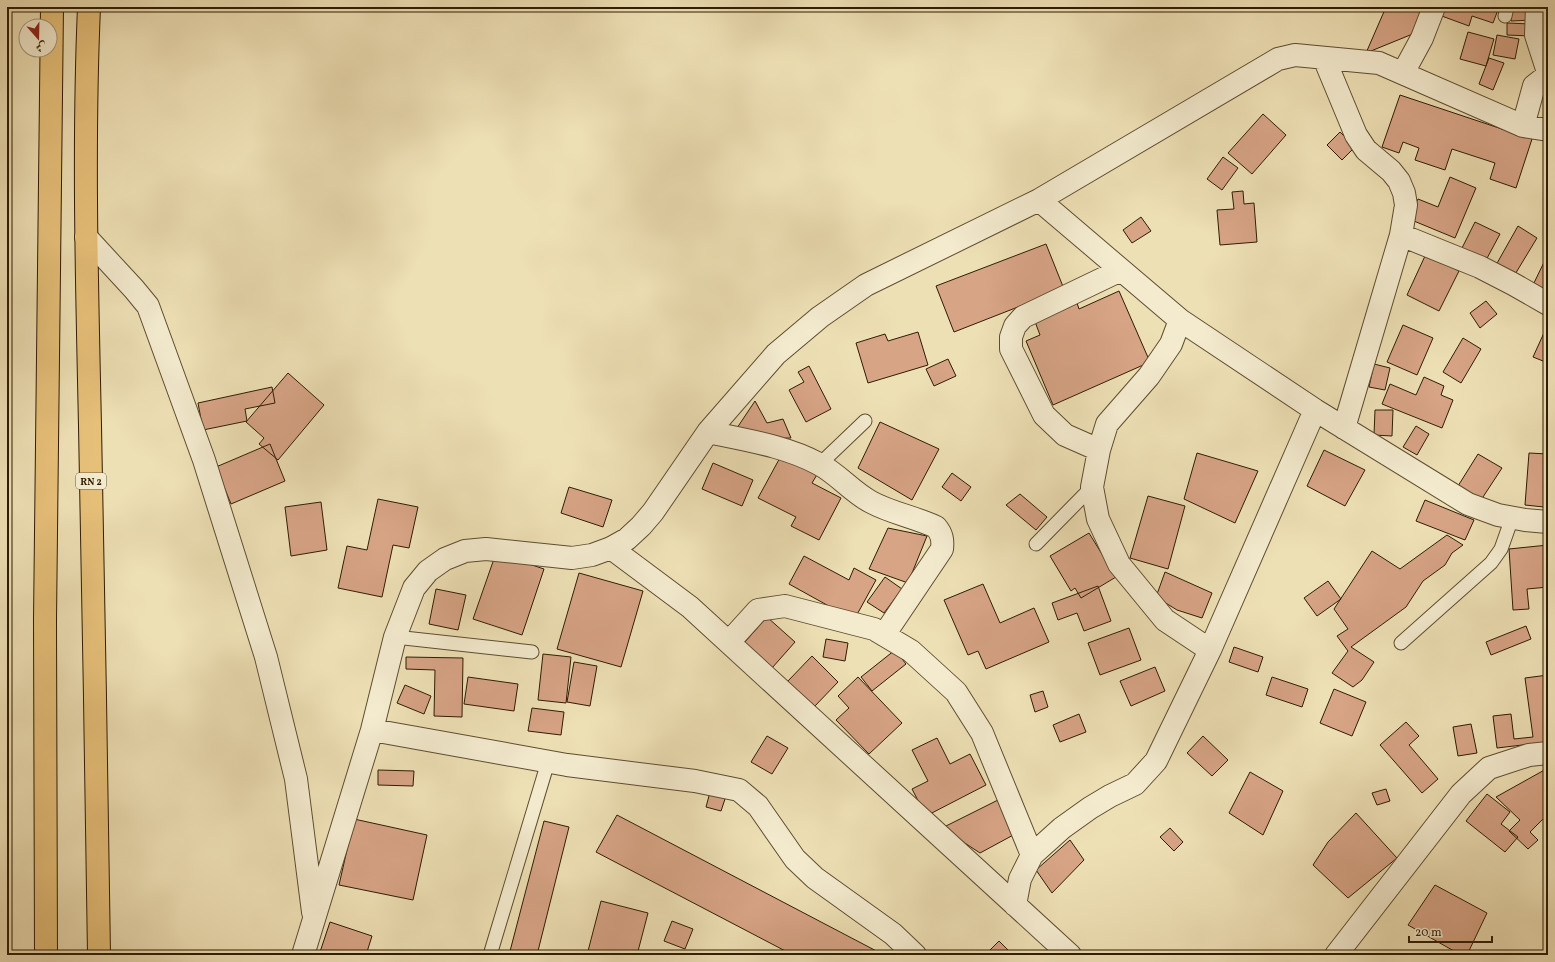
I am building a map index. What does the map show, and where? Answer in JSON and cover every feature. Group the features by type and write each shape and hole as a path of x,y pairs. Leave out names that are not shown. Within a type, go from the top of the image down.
{"highway":[{"path":"46,955 44,620 52,7"},
{"name":"RN 2","path":"89,7 86,74 86,237 99,955"}],"street":[{"path":"1403,73 1422,38 1434,7"},
{"path":"1537,7 1536,35 1548,72"},
{"path":"303,955 372,730 395,636 414,588 428,571 445,559 465,551 486,549 572,558 592,555 611,548 628,539 653,512 708,432 776,354 820,317 866,285 1039,200 1278,60 1294,55 1379,63 1523,126 1548,130"},
{"path":"1324,58 1356,135 1366,150 1391,171 1399,181 1404,193 1406,205 1401,235 1344,428"},
{"path":"1523,126 1534,86 1548,75"},
{"path":"1039,200 1180,320 1315,410 1468,504 1498,515 1548,522"},
{"path":"1401,235 1480,267 1548,304"},
{"path":"86,237 148,306 204,460 266,657 296,779 314,919"},
{"path":"1099,450 1065,435 1044,415 1011,349 1011,337 1015,326 1023,317 1121,270"},
{"path":"1180,320 1170,344 1149,376 1107,424 1099,450 1092,487 1098,519 1119,564 1165,620 1210,650"},
{"path":"1015,905 1020,879 1032,855 1062,828 1090,808 1135,784 1156,761 1210,650 1315,410"},
{"path":"708,432 768,444 820,464 859,495 872,502 936,527 941,533 943,541 942,549 884,635"},
{"path":"611,548 690,607 1070,955"},
{"path":"729,642 758,610 785,606 874,629 911,651 956,692 982,733 1032,855"},
{"path":"372,730 548,762 695,781 739,790 758,806 795,859 815,878 893,934 915,955"},
{"path":"1336,955 1461,794 1489,768 1529,755 1548,753"}],"lane":[{"path":"820,464 865,421"},
{"path":"1036,544 1092,487"},
{"path":"1401,642 1491,563 1501,549 1512,518"},
{"path":"395,636 532,652"},
{"path":"490,955 548,762"}],"building":[{"path":"1386,7 1426,7 1420,31 1366,53"},
{"path":"1441,7 1499,7 1493,23 1472,16 1469,26 1439,15"},
{"path":"1512,7 1531,7 1532,20 1511,21"},
{"path":"1507,23 1531,24 1530,36 1507,35"},
{"path":"1468,32 1494,39 1486,66 1460,59"},
{"path":"1497,35 1519,39 1515,59 1493,55"},
{"path":"1489,58 1504,63 1493,90 1479,84"},
{"path":"1400,95 1532,139 1516,188 1490,179 1495,163 1452,149 1445,170 1415,160 1419,148 1403,142 1399,153 1382,147"},
{"path":"1263,114 1286,135 1252,174 1228,153"},
{"path":"1340,132 1355,147 1342,160 1327,145"},
{"path":"1223,157 1238,168 1222,190 1207,179"},
{"path":"1450,177 1476,188 1455,238 1409,219 1418,199 1438,207"},
{"path":"1243,191 1244,204 1254,203 1257,242 1220,245 1217,210 1234,209 1232,192"},
{"path":"1141,217 1151,231 1132,243 1123,230"},
{"path":"1475,222 1500,234 1485,262 1461,250"},
{"path":"1518,226 1537,238 1514,276 1496,265"},
{"path":"1046,244 1064,289 954,332 936,286"},
{"path":"1548,254 1548,297 1532,287"},
{"path":"1425,256 1436,259 1459,271 1439,311 1407,295"},
{"path":"1119,291 1150,362 1053,405 1026,341 1040,335 1034,319 1076,300 1079,309"},
{"path":"1486,301 1497,314 1480,328 1470,313"},
{"path":"1548,324 1548,363 1533,357"},
{"path":"1403,325 1433,338 1417,375 1387,362"},
{"path":"918,332 928,365 868,383 856,343 885,334 888,341"},
{"path":"1463,338 1481,349 1461,383 1443,372"},
{"path":"948,359 956,376 934,386 926,369"},
{"path":"1374,364 1390,368 1385,390 1369,387"},
{"path":"809,366 831,409 806,422 789,390 804,382 798,372"},
{"path":"288,373 324,405 278,460 259,444 264,438 246,422"},
{"path":"1424,377 1444,386 1441,395 1453,400 1442,428 1382,404 1390,384 1416,395"},
{"path":"272,387 275,403 245,409 247,421 203,430 198,403"},
{"path":"755,401 767,423 783,419 791,438 747,439 735,431"},
{"path":"1375,410 1393,410 1392,436 1374,435"},
{"path":"880,422 939,449 912,500 858,468"},
{"path":"1416,426 1429,434 1417,455 1403,447"},
{"path":"270,444 285,481 231,504 216,467"},
{"path":"1324,450 1365,470 1345,506 1307,486"},
{"path":"1197,453 1258,471 1235,523 1184,499"},
{"path":"1529,453 1548,454 1548,495 1545,494 1544,507 1525,505"},
{"path":"782,454 818,473 812,483 841,498 819,540 791,526 796,517 758,498"},
{"path":"1478,454 1502,468 1481,500 1458,486"},
{"path":"713,463 753,480 742,506 702,489"},
{"path":"952,473 971,487 961,501 942,487"},
{"path":"569,487 612,500 603,527 561,513"},
{"path":"1020,494 1047,517 1036,530 1006,505"},
{"path":"1148,496 1185,506 1168,569 1130,558"},
{"path":"378,499 418,507 409,548 393,545 382,597 338,588 347,546 367,550"},
{"path":"1425,500 1474,520 1465,540 1416,521"},
{"path":"321,502 327,550 291,556 285,507"},
{"path":"888,528 927,536 908,583 869,569"},
{"path":"1089,533 1116,577 1081,598 1075,588 1071,591 1050,556"},
{"path":"1447,535 1463,545 1452,553 1445,565 1423,581 1406,607 1351,647 1374,662 1362,680 1353,687 1332,673 1348,651 1337,636 1348,629 1334,609 1372,551 1400,569"},
{"path":"1548,545 1548,587 1527,589 1529,609 1513,610 1509,549"},
{"path":"496,553 544,569 522,635 473,619"},
{"path":"804,556 849,580 854,568 876,580 854,620 789,584"},
{"path":"1165,572 1212,593 1202,618 1177,610 1156,597"},
{"path":"579,573 643,591 621,667 557,649"},
{"path":"885,577 902,589 884,613 867,602"},
{"path":"1328,581 1341,599 1317,616 1304,598"},
{"path":"983,584 1000,623 1034,608 1049,642 986,669 978,651 968,655 944,600"},
{"path":"1098,586 1111,621 1084,631 1077,613 1058,620 1052,603"},
{"path":"436,589 466,595 458,630 429,624"},
{"path":"767,617 795,642 772,668 744,643"},
{"path":"1526,626 1531,639 1491,655 1486,642"},
{"path":"1129,628 1141,660 1100,675 1088,643"},
{"path":"826,639 848,643 845,661 823,657"},
{"path":"1234,647 1263,657 1258,672 1229,662"},
{"path":"895,650 906,664 872,691 861,677"},
{"path":"543,654 571,657 566,703 538,700"},
{"path":"812,656 838,682 814,707 787,682"},
{"path":"406,657 463,658 462,717 434,716 435,670 406,669"},
{"path":"574,662 597,666 590,706 567,702"},
{"path":"1155,667 1165,691 1131,706 1120,681"},
{"path":"1548,675 1548,742 1497,748 1493,716 1511,714 1514,739 1533,737 1525,678"},
{"path":"468,677 518,684 514,711 464,704"},
{"path":"858,677 902,723 869,754 836,720 849,708 838,696"},
{"path":"1272,677 1308,689 1302,707 1266,695"},
{"path":"405,685 431,696 424,714 397,703"},
{"path":"1334,689 1366,702 1352,736 1320,723"},
{"path":"1043,691 1048,707 1035,712 1030,695"},
{"path":"532,708 564,712 561,735 528,731"},
{"path":"1079,714 1086,732 1060,742 1053,725"},
{"path":"1406,722 1419,736 1409,745 1438,779 1422,793 1380,745"},
{"path":"1471,724 1477,753 1458,756 1453,727"},
{"path":"767,736 788,748 772,774 751,762"},
{"path":"1203,736 1228,760 1212,776 1187,753"},
{"path":"937,738 950,764 970,754 986,785 926,816 912,789 928,781 912,750"},
{"path":"1548,768 1548,819 1546,816 1530,832 1538,840 1528,849 1509,831 1520,820 1496,797"},
{"path":"378,770 414,771 413,786 378,785"},
{"path":"1250,772 1283,791 1263,835 1229,813"},
{"path":"1386,789 1390,801 1377,805 1372,793"},
{"path":"710,792 726,796 721,811 706,807"},
{"path":"1487,794 1510,812 1501,824 1518,837 1505,852 1466,821"},
{"path":"1002,798 1017,833 980,853 942,828"},
{"path":"1356,813 1397,858 1348,898 1313,865 1328,842"},
{"path":"617,815 884,955 793,955 596,852"},
{"path":"354,819 427,835 413,900 339,885"},
{"path":"544,821 569,827 537,955 509,955"},
{"path":"1170,828 1183,842 1174,851 1160,837"},
{"path":"1070,840 1084,860 1052,893 1036,870"},
{"path":"1435,885 1487,913 1467,955 1461,955 1408,925"},
{"path":"601,901 648,913 637,955 587,955"},
{"path":"672,921 693,929 685,949 664,941"},
{"path":"330,922 372,936 366,955 319,955"},
{"path":"999,941 1013,955 985,955"}]}
